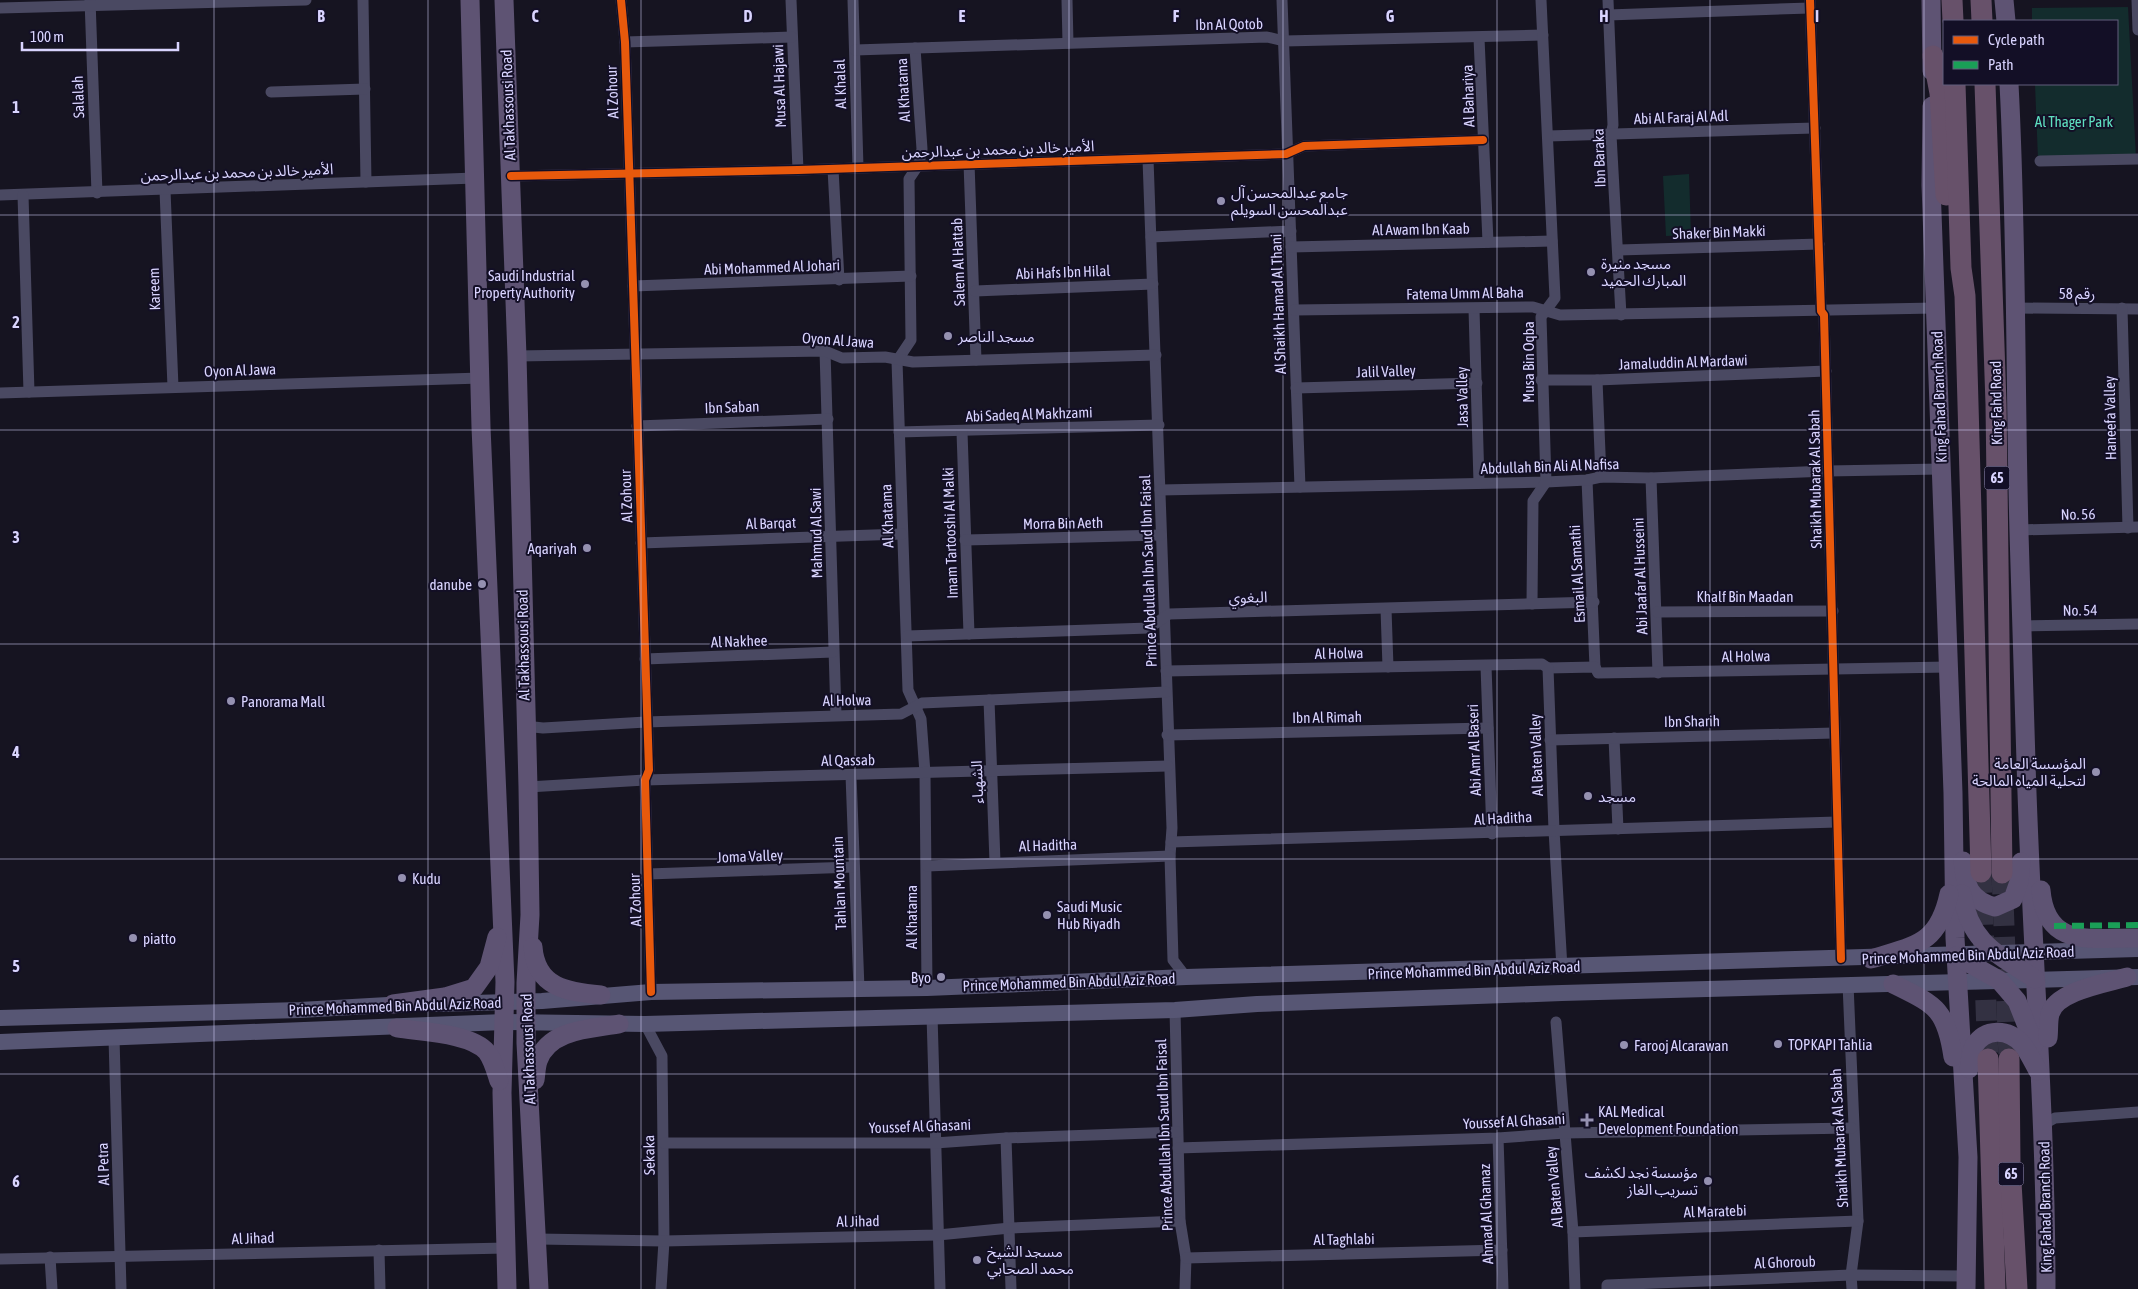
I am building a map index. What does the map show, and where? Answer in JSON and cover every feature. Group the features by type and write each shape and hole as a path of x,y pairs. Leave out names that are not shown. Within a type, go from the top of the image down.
{"highway":[{"path":"1952,0 1953,20"},
{"path":"1980,0 1982,20"},
{"path":"1996,0 1996,20"},
{"path":"1933,56 1940,93 1943,166 1949,223 1961,268"},
{"name":"King Fahd Road","path":"1955,85 1961,268 1965,296 1981,872"},
{"name":"King Fahd Road","path":"1985,85 1996,404 2002,873"},
{"path":"1990,202 1996,154 1996,85"},
{"name":"65","path":"1988,1059 1995,1289"},
{"name":"65","path":"2009,1059 2010,1164 2017,1289"}],"main road":[{"name":"Al Takhassousi Road","path":"470,0 481,378 504,959 502,1093 507,1289"},
{"name":"Al Takhassousi Road","path":"504,0 517,356 528,786 530,914 525,1001 539,1289"},
{"name":"King Fahad Branch Road","path":"1931,0 1933,56 1931,185 1953,793"},
{"path":"2004,0 2006,20"},
{"path":"2009,85 2017,308 2019,530 2028,830 2044,1124"},
{"path":"1953,793 1961,832 1965,881 1971,893 1978,900 2000,906 2013,899 2019,882 2020,795 2026,765"},
{"path":"1953,793 1965,914 1979,938 2035,979"},
{"path":"1953,793 1956,956 1968,1157 1965,1283"},
{"path":"1871,958 1910,947 1933,935 1946,910 1949,893 1953,793"},
{"path":"2028,830 2040,852 2042,900 2046,917 2054,926 2077,938 2138,938"},
{"path":"530,914 535,963 549,982 565,989 601,994"},
{"path":"393,1004 445,997 474,988 491,961 501,918"},
{"name":"Prince Mohammed Bin Abdul Aziz Road","path":"0,1018 300,1010 393,1004 504,1002 651,992 927,988 1186,977 1562,968 2138,949"},
{"path":"1956,956 1999,980 2017,1001 2033,1040 2041,1077"},
{"path":"504,959 514,992 518,995 522,993 527,964"},
{"path":"2044,1124 2050,1013 2056,1004 2077,991 2132,977"},
{"name":"Prince Mohammed Bin Abdul Aziz Road","path":"0,1042 397,1028 504,1022 645,1024 1175,1010 1258,1004 1572,992 2132,977"},
{"path":"1893,984 1938,1010 1944,1021 1950,1039 1968,1157"},
{"path":"596,1022 565,1018 561,1015 562,1008 590,1002 601,994"},
{"path":"62,1016 63,1040"},
{"path":"530,1113 538,1060 552,1042 573,1032 619,1024"},
{"path":"397,1028 460,1038 482,1048 491,1059 502,1093"},
{"path":"1968,1157 1974,1122 1968,1070 1973,1047 1982,1036 1999,1032 2014,1037 2026,1050 2041,1077"},
{"name":"King Fahad Branch Road","path":"2044,1124 2046,1289"}],"street":[{"path":"0,8 90,3 306,0"},
{"path":"363,0 366,182"},
{"name":"Al Zohour","path":"621,0 625,42 649,770 645,780 651,992"},
{"name":"Musa Al Hajawi","path":"791,0 798,170"},
{"name":"Al Khalal","path":"852,0 858,167"},
{"path":"1066,0 1068,43"},
{"name":"Al Shaikh Hamad Al Thani","path":"1282,0 1286,154 1291,231 1300,487"},
{"name":"Musa Bin Oqba","path":"1541,0 1555,298 1541,317 1541,380 1546,482"},
{"name":"Ibn Baraka","path":"1608,0 1613,125 1611,135 1619,250 1621,315"},
{"path":"2137,0 2138,30"},
{"name":"Salalah","path":"90,3 97,193"},
{"path":"1608,15 1810,4"},
{"name":"Shaikh Mubarak Al Sabah","path":"1810,4 1821,311 1824,315 1826,371 1827,471 1841,959"},
{"name":"Ibn Al Qotob","path":"854,50 1267,37 1284,41 1479,38 1543,35"},
{"path":"625,42 792,37"},
{"name":"Al Bahariya","path":"1479,38 1488,242"},
{"name":"Al Khatama","path":"916,48 922,149 919,164 909,179 911,340 897,360 908,690 922,719 925,774 927,988"},
{"path":"271,92 365,89"},
{"name":"Abi Al Faraj Al Adl","path":"1548,136 1815,128"},
{"name":"الأمير خالد بن محمد بن عبدالرحمن","path":"511,176 798,170 919,164 1286,154 1304,146 1483,140"},
{"name":"Prince Abdullah Ibn Saud Ibn Faisal","path":"1148,159 1159,425 1173,960 1186,977"},
{"path":"2040,161 2138,159"},
{"name":"Salem Al Hattab","path":"969,163 976,360"},
{"path":"834,168 839,280"},
{"name":"الأمير خالد بن محمد بن عبدالرحمن","path":"0,196 475,178"},
{"name":"Kareem","path":"165,190 173,387"},
{"path":"24,195 29,392"},
{"path":"1151,237 1291,231"},
{"name":"Al Awam Ibn Kaab","path":"1291,247 1552,241"},
{"name":"Shaker Bin Makki","path":"1619,250 1819,244"},
{"name":"Abi Mohammed Al Johari","path":"633,286 911,276"},
{"name":"Abi Hafs Ibn Hilal","path":"975,291 1153,284"},
{"name":"Fatema Umm Al Baha","path":"1294,310 1533,307 1560,316 1936,308"},
{"name":"رقم 58","path":"2017,308 2138,309"},
{"name":"Haneefa Valley","path":"2122,308 2133,528"},
{"name":"Jasa Valley","path":"1474,309 1479,483"},
{"name":"Oyon Al Jawa","path":"517,356 824,351 842,358 976,360 1156,355"},
{"name":"Mahmud Al Sawi","path":"824,351 828,418 836,714"},
{"name":"Jamaluddin Al Mardawi","path":"1541,380 1597,380 1826,371"},
{"name":"Oyon Al Jawa","path":"0,393 481,378"},
{"path":"1597,380 1601,477"},
{"name":"Jalil Valley","path":"1296,388 1477,383"},
{"name":"Ibn Saban","path":"637,426 828,418"},
{"name":"Abi Sadeq Al Makhzami","path":"900,432 962,432 1159,425"},
{"name":"Imam Tartooshi Al Malki","path":"962,432 969,634"},
{"name":"Abdullah Bin Ali Al Nafisa","path":"1160,490 1546,482 1587,480 1601,477 1651,478 1827,471 1941,470"},
{"name":"Abi Jaafar Al Husseini","path":"1651,478 1658,673"},
{"name":"Esmail Al Samathi","path":"1587,480 1594,602 1595,667"},
{"path":"1532,604 1533,502 1546,482"},
{"name":"No. 56","path":"2019,530 2133,528"},
{"name":"Al Barqat","path":"641,543 902,534"},
{"name":"Morra Bin Aeth","path":"965,540 1162,535"},
{"name":"البغوي","path":"907,636 1149,628 1169,614 1594,602"},
{"path":"1386,609 1388,667"},
{"name":"Khalf Bin Maadan","path":"1657,612 1832,611"},
{"name":"No. 54","path":"2022,626 2138,624"},
{"name":"Al Nakhee","path":"645,659 833,652"},
{"name":"Abi Amr Al Baseri","path":"1486,666 1492,834"},
{"name":"Al Holwa","path":"1166,671 1545,666 1595,667 1598,674 1948,667"},
{"name":"Al Baten Valley","path":"1545,666 1562,968"},
{"name":"Al Holwa","path":"525,726 543,728 836,714 901,714 922,703 1166,692"},
{"name":"الشهباء","path":"989,700 995,862"},
{"name":"Ibn Al Rimah","path":"1167,735 1488,728"},
{"name":"Ibn Sharih","path":"1550,740 1834,733"},
{"path":"1614,738 1618,829"},
{"name":"Al Qassab","path":"528,786 645,780 1168,766"},
{"name":"Tahlan Mountain","path":"850,775 859,989"},
{"name":"Al Haditha","path":"1171,842 1492,834 1554,830 1837,822"},
{"name":"Al Haditha","path":"927,866 1170,856"},
{"name":"Joma Valley","path":"648,874 854,867"},
{"name":"Shaikh Mubarak Al Sabah","path":"1848,984 1852,1128 1858,1221 1851,1275 1852,1289"},
{"name":"Prince Abdullah Ibn Saud Ibn Faisal","path":"1175,1010 1180,1221 1186,1258 1185,1289"},
{"path":"932,1015 940,1289"},
{"name":"Al Baten Valley","path":"1556,1022 1573,1232 1575,1289"},
{"name":"Sekaka","path":"645,1024 662,1056 664,1241 661,1289"},
{"name":"Al Petra","path":"114,1038 121,1289"},
{"path":"2044,1124 2055,1118 2138,1112"},
{"name":"Youssef Al Ghasani","path":"1178,1148 1498,1138 1565,1133 1852,1128"},
{"name":"Youssef Al Ghasani","path":"664,1144 936,1143 1006,1138 1177,1132"},
{"path":"1006,1138 1011,1289"},
{"name":"Ahmad Al Ghamaz","path":"1498,1138 1503,1289"},
{"name":"Al Jihad","path":"537,1239 664,1241 938,1235 1010,1228 1180,1221"},
{"name":"Al Maratebi","path":"1573,1232 1858,1221"},
{"name":"Al Jihad","path":"0,1259 506,1248"},
{"path":"378,1250 380,1289"},
{"name":"Al Taghlabi","path":"1186,1258 1502,1250"},
{"path":"50,1257 52,1289"},
{"name":"Al Ghoroub","path":"1607,1287 1668,1286 1851,1275 1965,1283"}],"green space":[{"name":"Al Thager Park","path":"2128,7 2136,158 2038,159 2035,85 2118,85 2118,20 2032,20 2032,8"},
{"path":"1689,174 1691,235 1666,236 1663,176"}],"tunnel":[{"path":"1981,872 1988,1059"},
{"path":"2002,873 2009,1059"}],"marked path":[{"path":"2054,926 2138,925"}],"cycle path":[{"path":"621,0 625,42 649,770 645,780 651,992"},
{"path":"1810,0 1821,311 1824,315 1841,959"},
{"path":"511,176 798,170 1286,154 1304,146 1483,140"}],"place":[{"name":"جامع عبدالمحسن آل عبدالمحسن السويلم","path":"1221,201"},
{"name":"مسجد منيرة المبارك الحميد","path":"1591,272"},
{"name":"Saudi Industrial Property Authority","path":"585,284"},
{"name":"مسجد الناصر","path":"948,336"},
{"name":"Aqariyah","path":"587,548"},
{"name":"danube","path":"482,584"},
{"name":"Panorama Mall","path":"231,701"},
{"name":"المؤسسة العامة لتحلية المياه المالحة","path":"2096,772"},
{"name":"مسجد","path":"1588,796"},
{"name":"Kudu","path":"402,878"},
{"name":"Saudi Music Hub Riyadh","path":"1047,915"},
{"name":"piatto","path":"133,938"},
{"name":"Byo","path":"941,977"},
{"name":"TOPKAPI Tahlia","path":"1778,1044"},
{"name":"Farooj Alcarawan","path":"1624,1045"},
{"name":"KAL Medical Development Foundation","path":"1587,1120"},
{"name":"مؤسسة نجد لكشف تسريب الغاز","path":"1708,1181"},
{"name":"مسجد الشيخ محمد الصحابي","path":"977,1260"}]}
